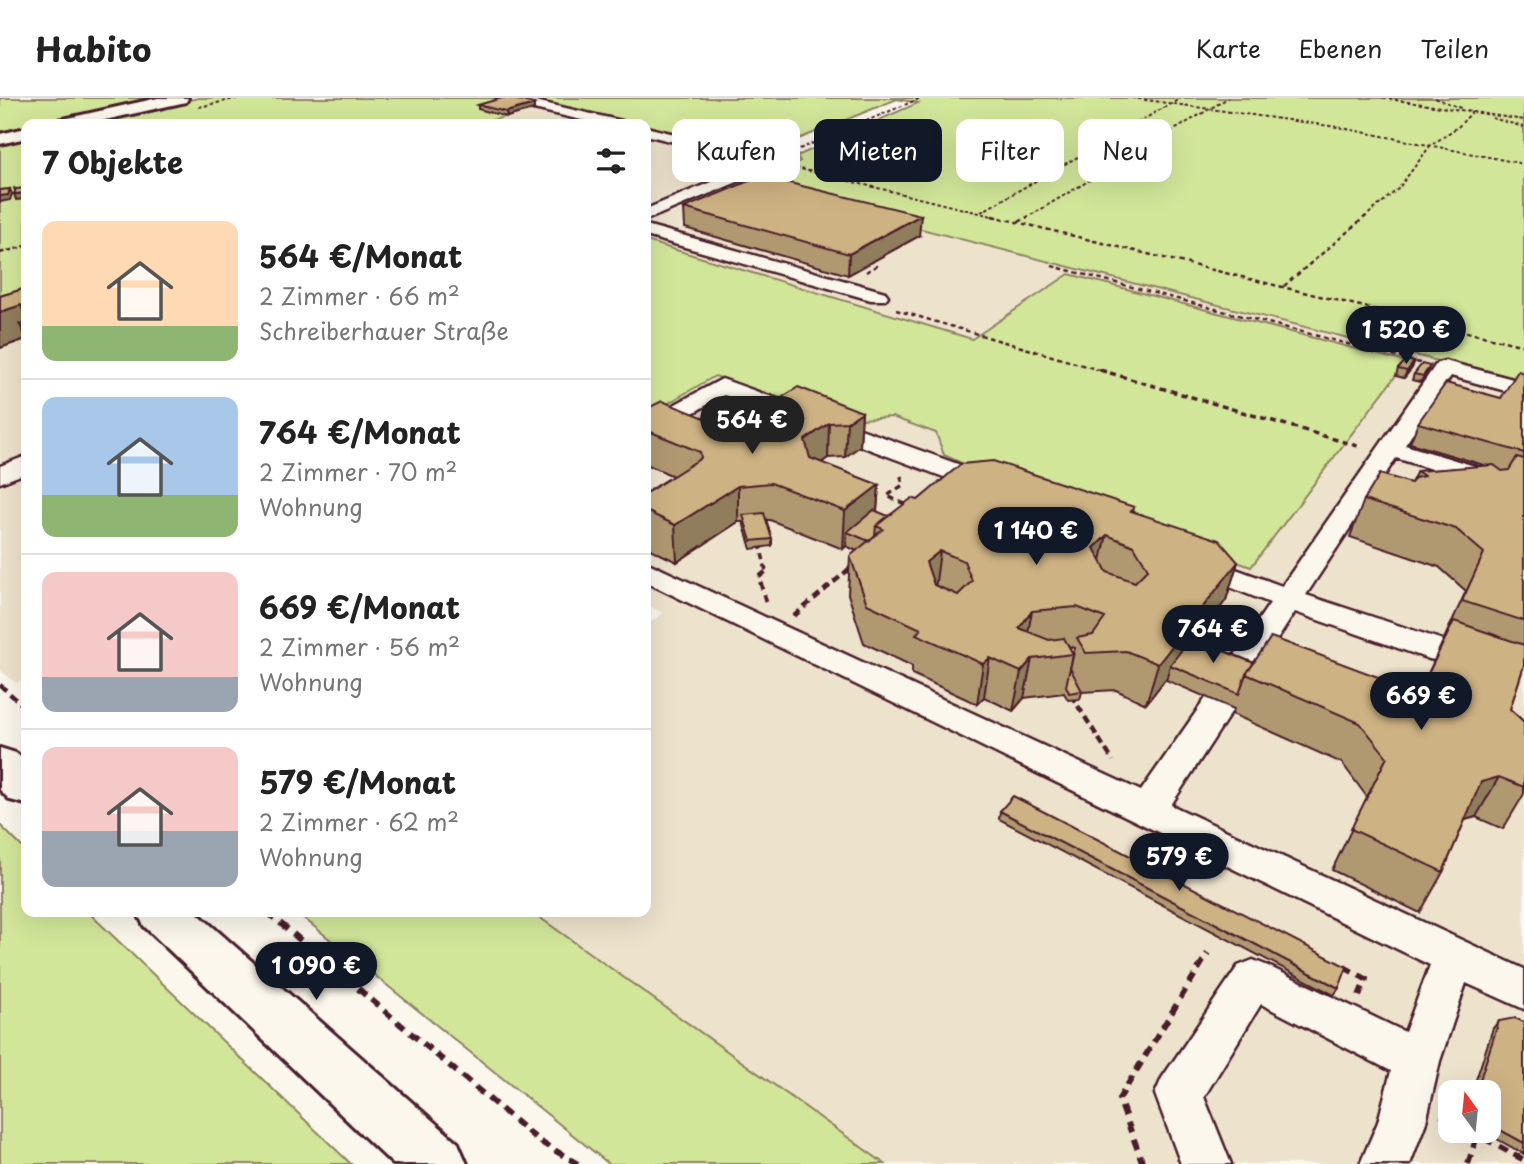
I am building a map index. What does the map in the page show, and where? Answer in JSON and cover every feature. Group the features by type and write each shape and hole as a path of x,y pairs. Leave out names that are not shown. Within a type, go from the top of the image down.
{"main road":[{"path":"87,119 180,98"},
{"path":"0,139 21,134"},
{"path":"0,764 21,783"},
{"path":"167,917 437,1164"}],"street":[{"path":"504,98 595,119"},
{"path":"651,132 672,137"},
{"path":"651,213 725,182"},
{"path":"651,231 878,296"},
{"path":"1146,812 1387,451 1445,369 1524,389"},
{"path":"651,426 722,386 1022,497"},
{"path":"1387,451 1524,490"},
{"path":"0,475 21,466"},
{"path":"1162,550 1288,599 1443,652"},
{"path":"651,573 1146,812 1524,990"},
{"path":"1385,1164 1402,1122 1417,1061 1454,957"},
{"path":"1206,1164 1179,1094 1253,979 1417,1061"}],"path":[{"path":"800,148 921,98"},
{"path":"1132,98 1206,111 1337,127 1524,164"},
{"path":"979,213 1181,98"},
{"path":"1019,222 1228,98"},
{"path":"1383,98 1524,120"},
{"path":"1435,98 1524,127"},
{"path":"1284,286 1398,189 1430,146 1459,126 1472,112"},
{"path":"800,169 1524,346"},
{"path":"14,187 15,192 21,191"},
{"path":"0,253 21,247"},
{"path":"1052,266 1445,369"},
{"path":"968,323 960,329 1387,451"},
{"path":"893,471 901,474 903,485 887,496 918,509 959,473"},
{"path":"757,534 768,570 759,577 774,633 856,562"},
{"path":"0,685 21,704"},
{"path":"1068,690 1146,812"},
{"path":"273,917 539,1141 578,1164"},
{"path":"1143,1164 1119,1099 1208,953"},
{"path":"1342,967 1366,979 1348,1027"},
{"path":"1468,1164 1475,1143"},
{"path":"1495,1143 1524,1160"}],"shaded area":[{"path":"540,109 583,119 502,119"},
{"path":"651,135 672,140 672,182 754,182 750,184 1524,383 1524,1164 885,1164 539,917 651,917 651,622 663,613 651,607 651,406 658,409 715,376 846,420 892,417 936,433 944,455 1251,567 1406,362 1069,274 972,339 651,243"},
{"path":"21,299 21,680 16,683 0,670 0,305"}],"green space":[{"path":"0,98 153,98 58,119 21,119 21,127 0,132"},
{"path":"198,98 497,98 540,109 497,119 105,119"},
{"path":"519,98 1524,98 1524,383 749,185 755,182 800,182 800,155 814,149 814,182 942,182 942,119 881,119 918,103 897,99 848,119 814,119 814,133 800,138 800,119 672,119 672,134 651,129 651,119 608,119"},
{"path":"21,138 21,299 0,305 0,143"},
{"path":"651,243 972,339 1069,274 1406,362 1251,567 968,466 944,455 936,433 892,417 846,420 715,376 658,409 651,406"},
{"path":"0,825 21,846 21,917 93,917 351,1164 0,1164"},
{"path":"302,917 539,917 885,1164 609,1164"}],"building":[{"path":"502,98 534,104 506,112 478,105"},
{"path":"747,182 786,182 921,215 849,254 684,208"},
{"path":"10,189 8,195 0,196 0,190"},
{"path":"21,290 21,305 0,312 0,296"},
{"path":"1406,360 1414,362 1407,371 1398,369"},
{"path":"1422,364 1430,366 1423,376 1414,374"},
{"path":"1518,371 1524,373 1524,453 1418,423 1446,383 1501,398"},
{"path":"798,387 862,412 847,422 829,423 805,440 810,458 879,485 845,511 771,483 738,486 675,525 651,513 651,490 701,458 700,452 651,432 651,406 662,401 720,424 761,421 782,407 780,399"},
{"path":"1517,457 1524,459 1524,621 1462,601 1484,553 1456,529 1364,500 1380,474 1411,483 1415,478 1424,476 1417,471 1494,465 1502,471 1509,470"},
{"path":"993,461 1134,507 1131,511 1219,540 1238,562 1158,664 1126,651 1086,653 1077,638 1093,635 1105,618 1077,607 1032,611 1019,628 1049,640 1064,638 1073,654 1032,659 1021,672 990,658 983,664 916,634 921,629 867,604 850,556 883,529 876,526 912,498 918,500 961,464","holes":["1107,535 1134,546 1148,569 1135,582 1107,572 1094,548","940,551 964,561 972,581 958,595 934,585 926,562"]},
{"path":"874,510 888,516 876,526 875,535 869,541 847,532"},
{"path":"764,513 772,539 751,541 743,515"},
{"path":"1454,621 1524,645 1524,665 1510,709 1524,722 1524,787 1499,777 1481,782 1443,872 1351,829 1387,757 1360,723 1246,674 1271,637 1386,680 1427,676"},
{"path":"1191,638 1254,663 1246,674 1239,694 1170,665"},
{"path":"1070,668 1082,691 1069,693 1066,686"},
{"path":"1013,796 1347,967 1339,988 1000,811"},
{"path":"1515,1018 1524,1022 1524,1143 1502,1131 1502,1080 1480,1080 1499,1021"}]}
